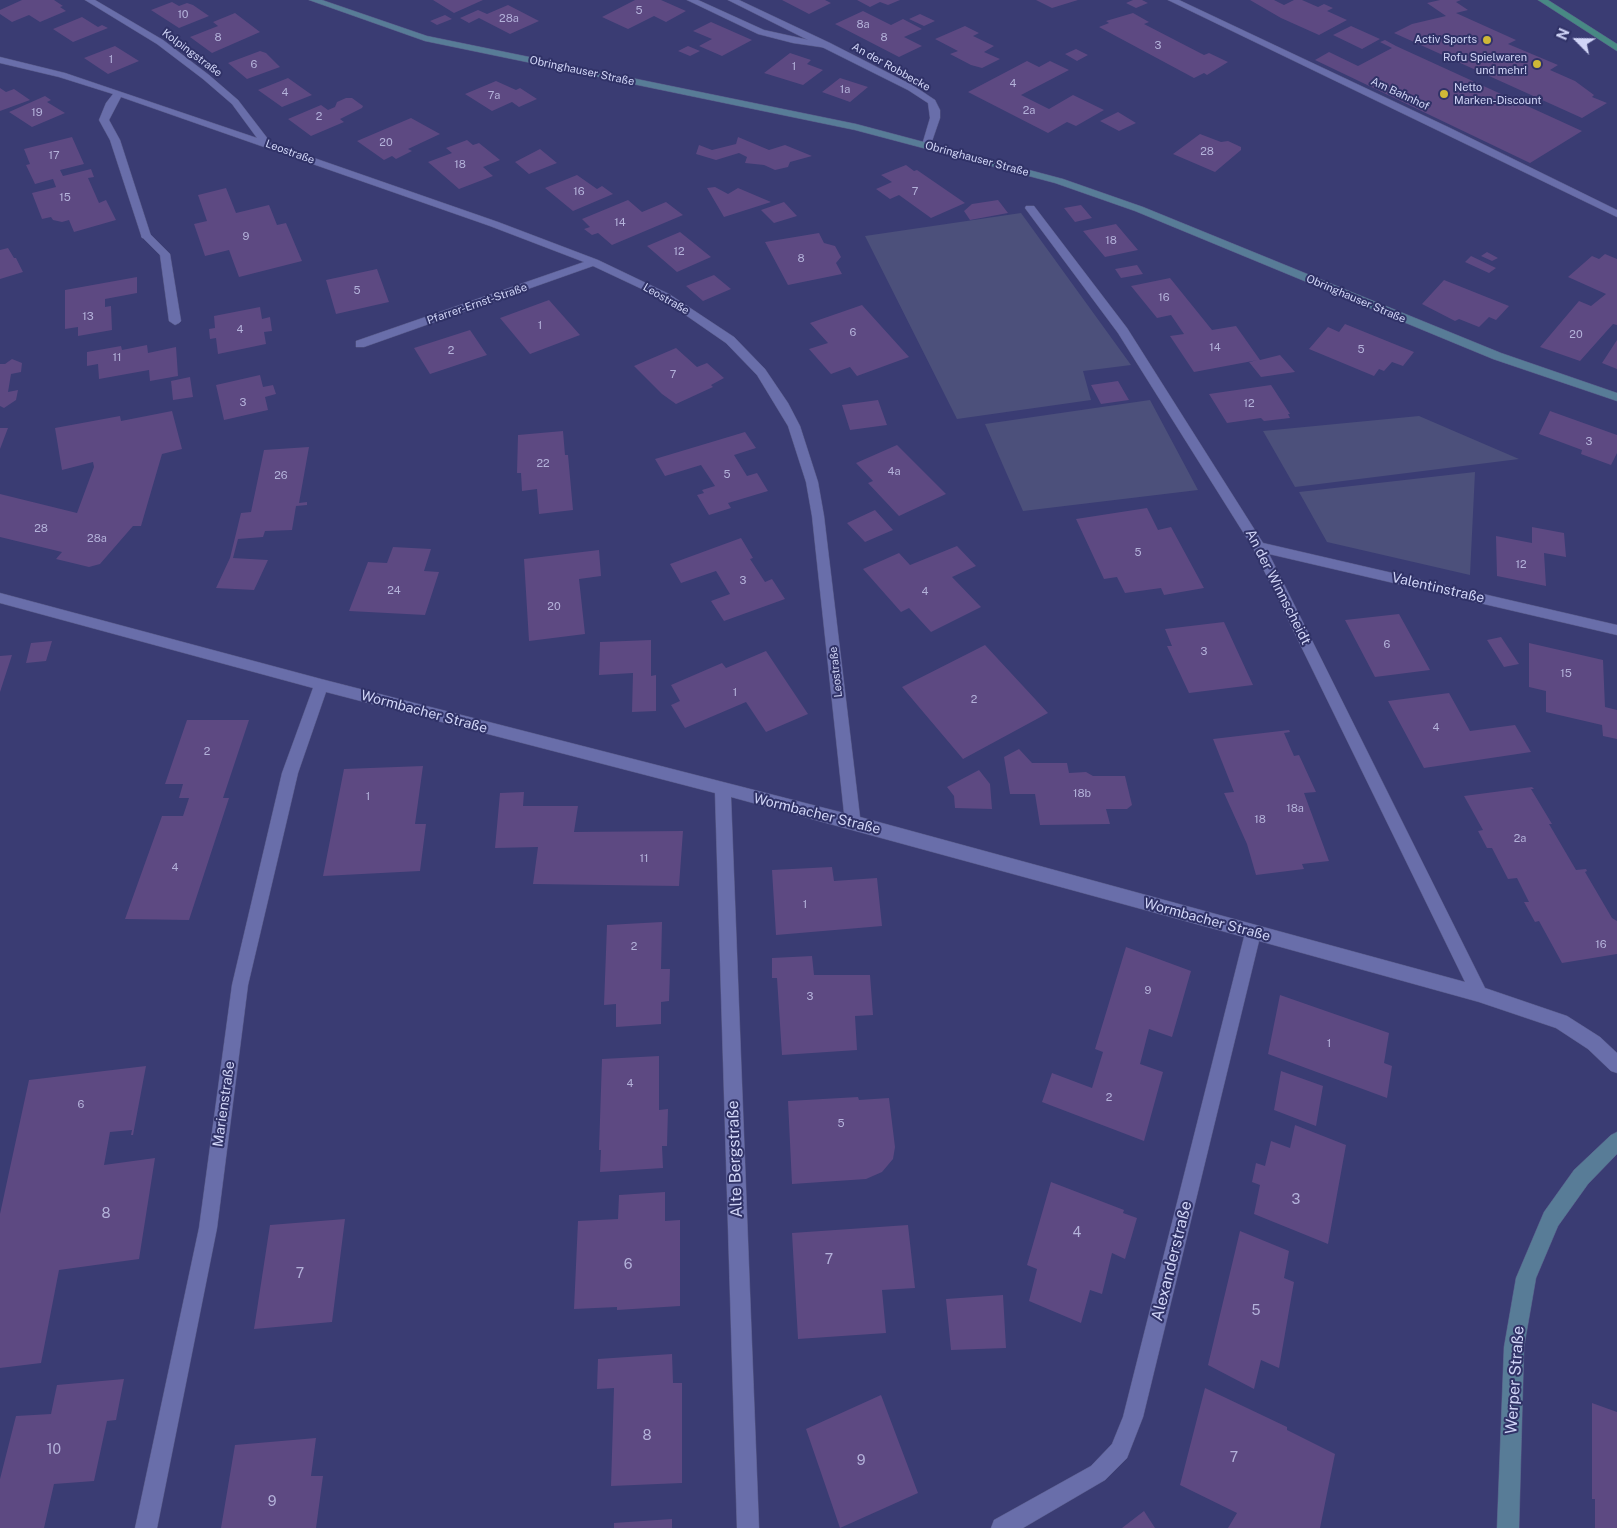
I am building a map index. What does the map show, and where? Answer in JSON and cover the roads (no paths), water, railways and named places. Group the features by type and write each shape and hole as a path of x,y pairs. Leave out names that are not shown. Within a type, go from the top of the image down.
{"main road":[{"path":"1542,0 1617,48"}],"street":[{"name":"Kolpingstraße","path":"89,0 160,42 206,77 235,102 266,143"},
{"name":"Obringhauser Straße","path":"313,0 425,38 856,127 1059,181 1104,196 1497,356 1617,397"},
{"name":"An der Robbecke","path":"691,0 761,32 794,40 827,44"},
{"name":"An der Robbecke","path":"732,0 827,44 911,88 932,102 935,118 927,145"},
{"name":"Am Bahnhof","path":"1172,0 1445,129 1617,214"},
{"name":"Leostraße","path":"0,60 62,75 119,93 494,224 594,262 665,296 730,340 762,372 794,426 812,482 818,516 853,822"},
{"path":"119,93 111,103 104,120 115,140 146,236 165,254 175,321"},
{"name":"An der Winnscheidt","path":"1030,208 1123,331 1259,547 1479,994"},
{"name":"Pfarrer-Ernst-Straße","path":"360,344 526,288 594,262"},
{"name":"Valentinstraße","path":"1259,547 1617,630"},
{"name":"Wormbacher Straße","path":"0,598 321,685 853,822 1479,994 1561,1022 1594,1043 1617,1065"},
{"name":"Marienstraße","path":"146,1528 208,1228 240,985 290,773 321,685"},
{"name":"Alte Bergstraße","path":"723,790 748,1528"},
{"name":"Alexanderstraße","path":"1002,1528 1098,1473 1120,1451 1135,1407 1254,933"},
{"name":"Werper Straße","path":"1508,1528 1514,1347 1526,1278 1551,1220 1580,1176 1617,1141"}],"place":[{"name":"Activ Sports","path":"1487,40"},
{"name":"Rofu Spielwaren und mehr!","path":"1537,64"},
{"name":"Netto Marken-Discount","path":"1444,94"}]}
